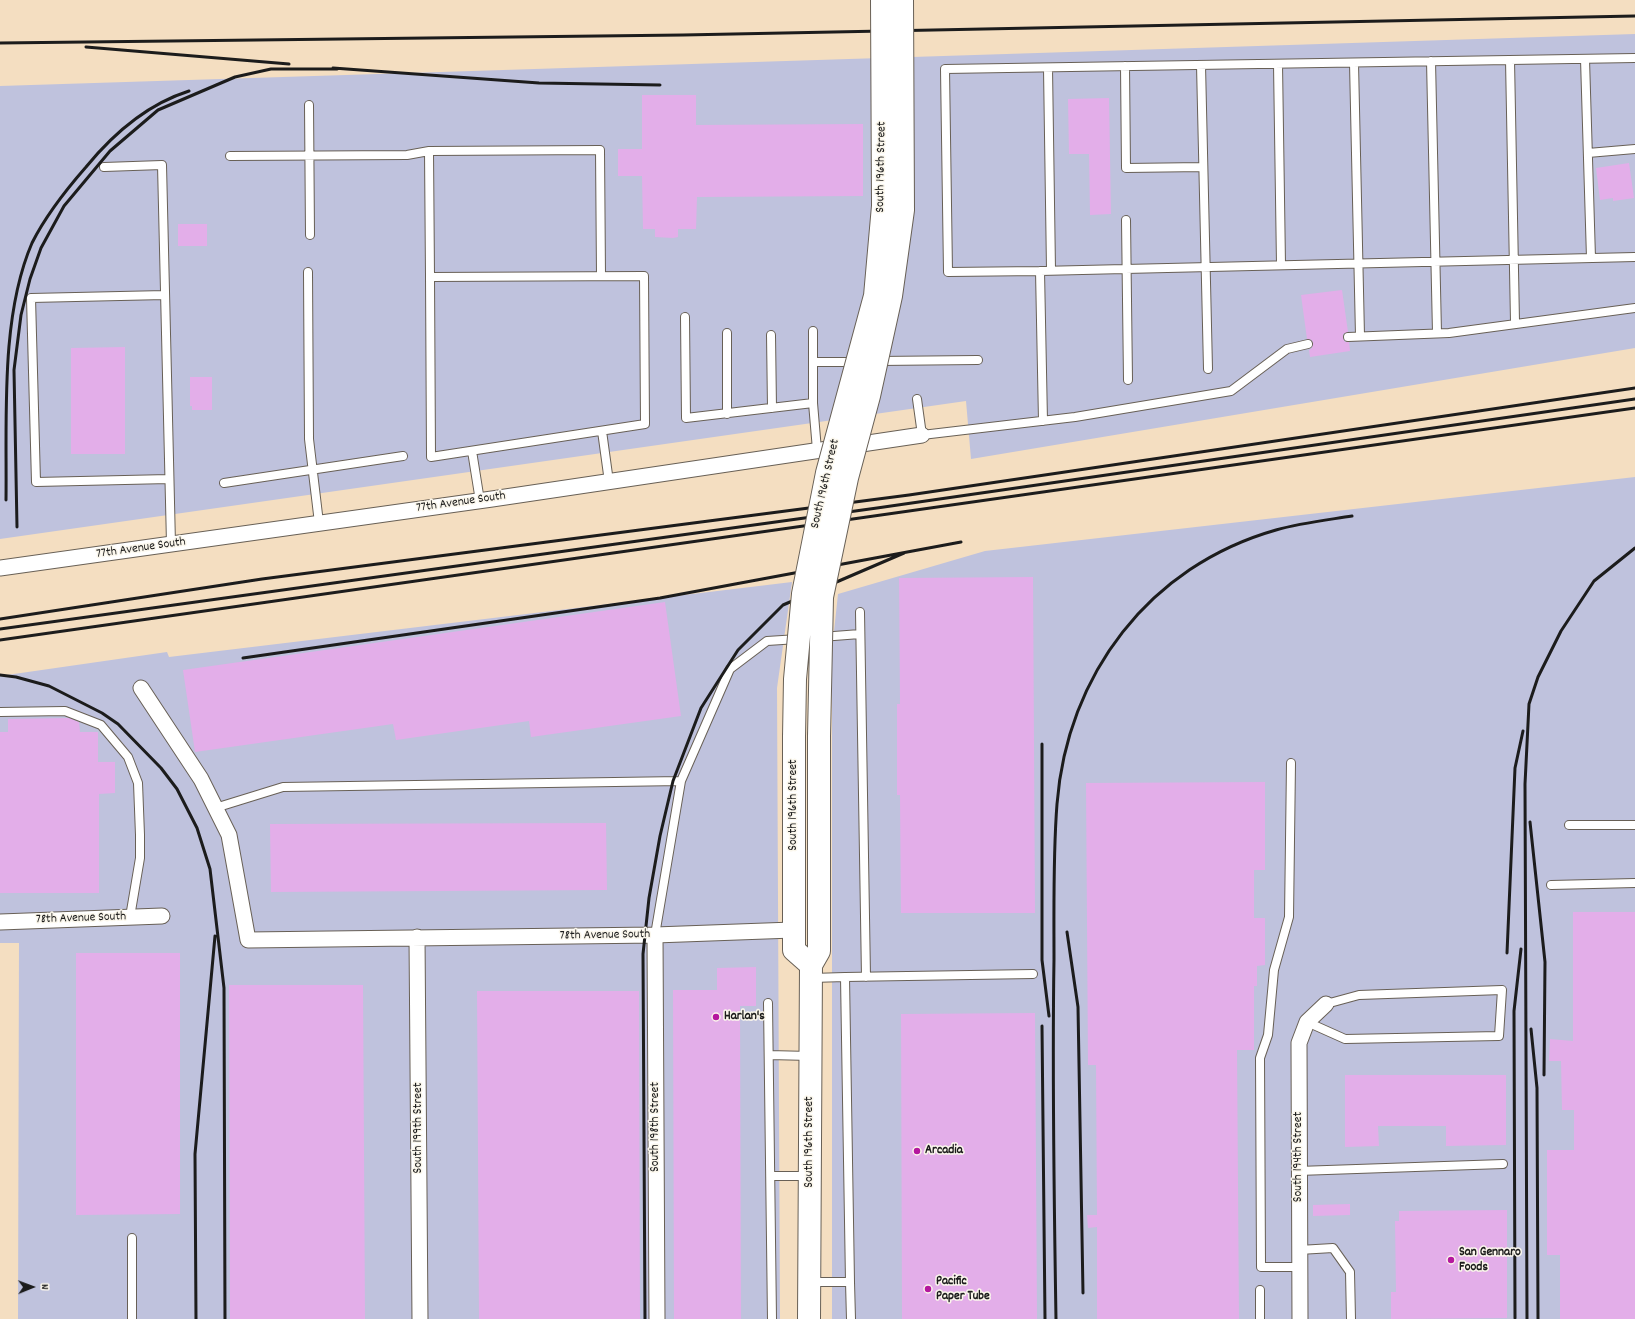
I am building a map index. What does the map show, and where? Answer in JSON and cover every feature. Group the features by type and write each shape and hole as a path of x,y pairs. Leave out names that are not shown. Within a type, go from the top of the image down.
{"main road":[{"name":"South 196th Street","path":"811,972 794,950 795,680 803,594 827,473 875,296 883,206 882,0"},
{"name":"South 196th Street","path":"809,1319 811,972 819,951 819,736 822,597 847,478 869,396 891,296 903,210 902,0"}],"street":[{"name":"77th Avenue South","path":"0,568 480,501 922,435"},
{"path":"141,688 201,779 215,808"},
{"name":"78th Avenue South","path":"215,808 229,835 248,940 655,935 793,930"},
{"name":"78th Avenue South","path":"0,922 162,916"},
{"name":"South 198th Street","path":"655,935 656,1319"},
{"name":"South 199th Street","path":"418,937 420,1319"},
{"name":"South 194th Street","path":"1300,1319 1298,1171 1299,1043 1307,1022 1326,1004"}],"lane":[{"path":"1635,58 945,69 948,272 1635,257"},
{"path":"1585,59 1591,258"},
{"path":"1510,60 1516,322"},
{"path":"1431,61 1437,333"},
{"path":"1354,63 1360,336"},
{"path":"1278,64 1281,265"},
{"path":"1201,65 1208,369"},
{"path":"1124,66 1126,168 1203,167"},
{"path":"1048,68 1050,270"},
{"path":"309,105 310,236"},
{"path":"1588,153 1635,149"},
{"path":"230,156 407,155 429,151 600,150 600,276"},
{"path":"429,151 431,457 645,424 644,276 430,277"},
{"path":"104,167 162,166 171,544"},
{"path":"1126,220 1128,380"},
{"path":"1040,271 1043,421"},
{"path":"308,272 309,439 319,524"},
{"path":"165,295 31,298 36,482 169,479"},
{"path":"1348,337 1437,333 1635,308"},
{"path":"685,317 686,418 813,403"},
{"path":"813,331 813,403 817,450"},
{"path":"727,333 727,414"},
{"path":"771,334 772,408"},
{"path":"917,399 922,435 1043,421 1231,391 1287,349 1308,344"},
{"path":"813,362 978,360"},
{"path":"602,431 609,482"},
{"path":"472,451 480,501"},
{"path":"224,483 403,456"},
{"path":"860,612 866,977"},
{"path":"655,935 681,781 730,670 768,641 860,634"},
{"path":"0,712 66,711 101,725 128,756 138,783 140,835 140,858 130,917"},
{"path":"1291,764 1289,917 1274,970 1268,1035 1260,1058 1261,1267 1299,1267"},
{"path":"215,808 283,787 681,781"},
{"path":"1569,825 1635,825"},
{"path":"1551,885 1635,883"},
{"path":"811,972 844,977 1033,974"},
{"path":"844,977 851,1319"},
{"path":"1307,1022 1345,1039 1499,1036 1502,990 1359,995 1326,1004"},
{"path":"768,1003 772,1319"},
{"path":"769,1055 811,1056"},
{"path":"1298,1171 1504,1164"},
{"path":"771,1176 810,1176"},
{"path":"132,1238 132,1319"},
{"path":"1299,1250 1333,1248 1350,1272 1351,1319"},
{"path":"810,1282 850,1282"},
{"path":"1260,1290 1260,1319"}],"shaded area":[{"path":"1635,34 1635,348 971,459 966,401 0,539 0,86"},
{"path":"1635,477 1635,1319 832,1319 832,650 838,594 985,551"},
{"path":"792,582 777,688 780,1319 18,1319 19,943 0,943 0,676 167,652 169,657"}],"building":[{"path":"642,95 696,95 696,125 863,124 863,196 697,197 696,229 678,229 678,237 673,238 655,237 655,229 643,229 642,176 618,176 618,149 642,149"},
{"path":"1109,98 1111,214 1090,215 1089,154 1069,154 1068,99"},
{"path":"1629,163 1634,198 1613,201 1613,198 1600,200 1596,168"},
{"path":"178,224 207,224 207,246 178,246"},
{"path":"1342,290 1348,332 1343,334 1343,338 1345,342 1349,342 1350,351 1310,357 1309,350 1312,348 1313,343 1312,340 1307,339 1301,295"},
{"path":"125,347 125,454 71,454 71,348"},
{"path":"190,377 212,377 212,410 192,410 192,406 190,406"},
{"path":"1033,577 1035,913 901,913 900,795 897,795 897,704 900,704 899,578"},
{"path":"665,602 681,716 531,737 529,721 396,740 393,724 195,752 183,670"},
{"path":"69,718 79,722 80,732 98,732 98,762 115,762 115,793 99,794 99,893 0,893 0,732 8,732 8,719"},
{"path":"1265,782 1265,870 1254,870 1254,918 1265,918 1265,965 1257,966 1257,986 1254,986 1254,1050 1237,1050 1239,1319 1097,1319 1097,1227 1088,1228 1087,1215 1097,1215 1096,1065 1088,1065 1086,783"},
{"path":"606,823 607,890 271,892 270,824"},
{"path":"1573,912 1635,912 1635,1319 1560,1319 1560,1255 1547,1255 1547,1150 1574,1150 1574,1110 1562,1110 1561,1061 1549,1061 1550,1039 1573,1041"},
{"path":"76,953 180,953 180,1214 76,1215"},
{"path":"756,967 756,1006 740,1006 741,1319 674,1319 673,990 717,990 717,968"},
{"path":"229,985 363,985 365,1319 230,1319"},
{"path":"477,991 639,991 640,1319 479,1319"},
{"path":"1035,1013 1037,1319 902,1319 901,1014"},
{"path":"1345,1075 1506,1075 1506,1145 1446,1146 1446,1126 1378,1126 1379,1146 1345,1147"},
{"path":"1350,1204 1350,1215 1313,1216 1313,1205"},
{"name":"San Gennaro Foods","path":"1507,1210 1507,1318 1391,1319 1391,1292 1396,1292 1395,1221 1399,1221 1399,1211"}],"railway":[{"path":"0,43 683,35 1635,16"},
{"path":"86,47 289,64"},
{"path":"333,68 539,83 660,85"},
{"path":"17,527 14,370 21,315 30,279 41,248 64,206 110,151 158,110 235,77 271,69 337,69"},
{"path":"6,500 6,403 10,336 22,272 32,243 43,223 63,194 108,143 146,112 159,104 189,91"},
{"path":"0,619 262,579 909,495 1635,388"},
{"path":"0,629 877,508 1635,399"},
{"path":"0,640 1635,408"},
{"path":"1056,1319 1053,1094 1055,843 1057,804 1064,757 1078,712 1097,670 1123,632 1154,599 1190,570 1231,547 1276,530 1352,516"},
{"path":"243,658 660,598 961,542"},
{"path":"1527,1319 1525,784 1529,704 1538,677 1561,631 1594,581 1635,548"},
{"path":"645,1319 643,954 649,898 660,836 673,781 701,708 738,650 783,605 904,553"},
{"path":"0,675 16,677 49,686 102,713 118,724 161,768 177,789 197,828 210,869 224,988 225,1319"},
{"path":"1507,953 1515,768 1523,731"},
{"path":"1042,744 1042,960 1049,1016"},
{"path":"1530,822 1545,962 1544,1075"},
{"path":"1067,932 1078,1007 1083,1293"},
{"path":"196,1319 195,1154 215,936"},
{"path":"1515,1318 1514,1011 1521,949"},
{"path":"1042,1026 1045,1319"},
{"path":"1531,1029 1537,1088 1538,1319"}],"place":[{"name":"Harlan's","path":"716,1017"},
{"name":"Arcadia","path":"917,1151"},
{"name":"San Gennaro Foods","path":"1451,1260"},
{"name":"Pacific Paper Tube","path":"928,1289"}]}
